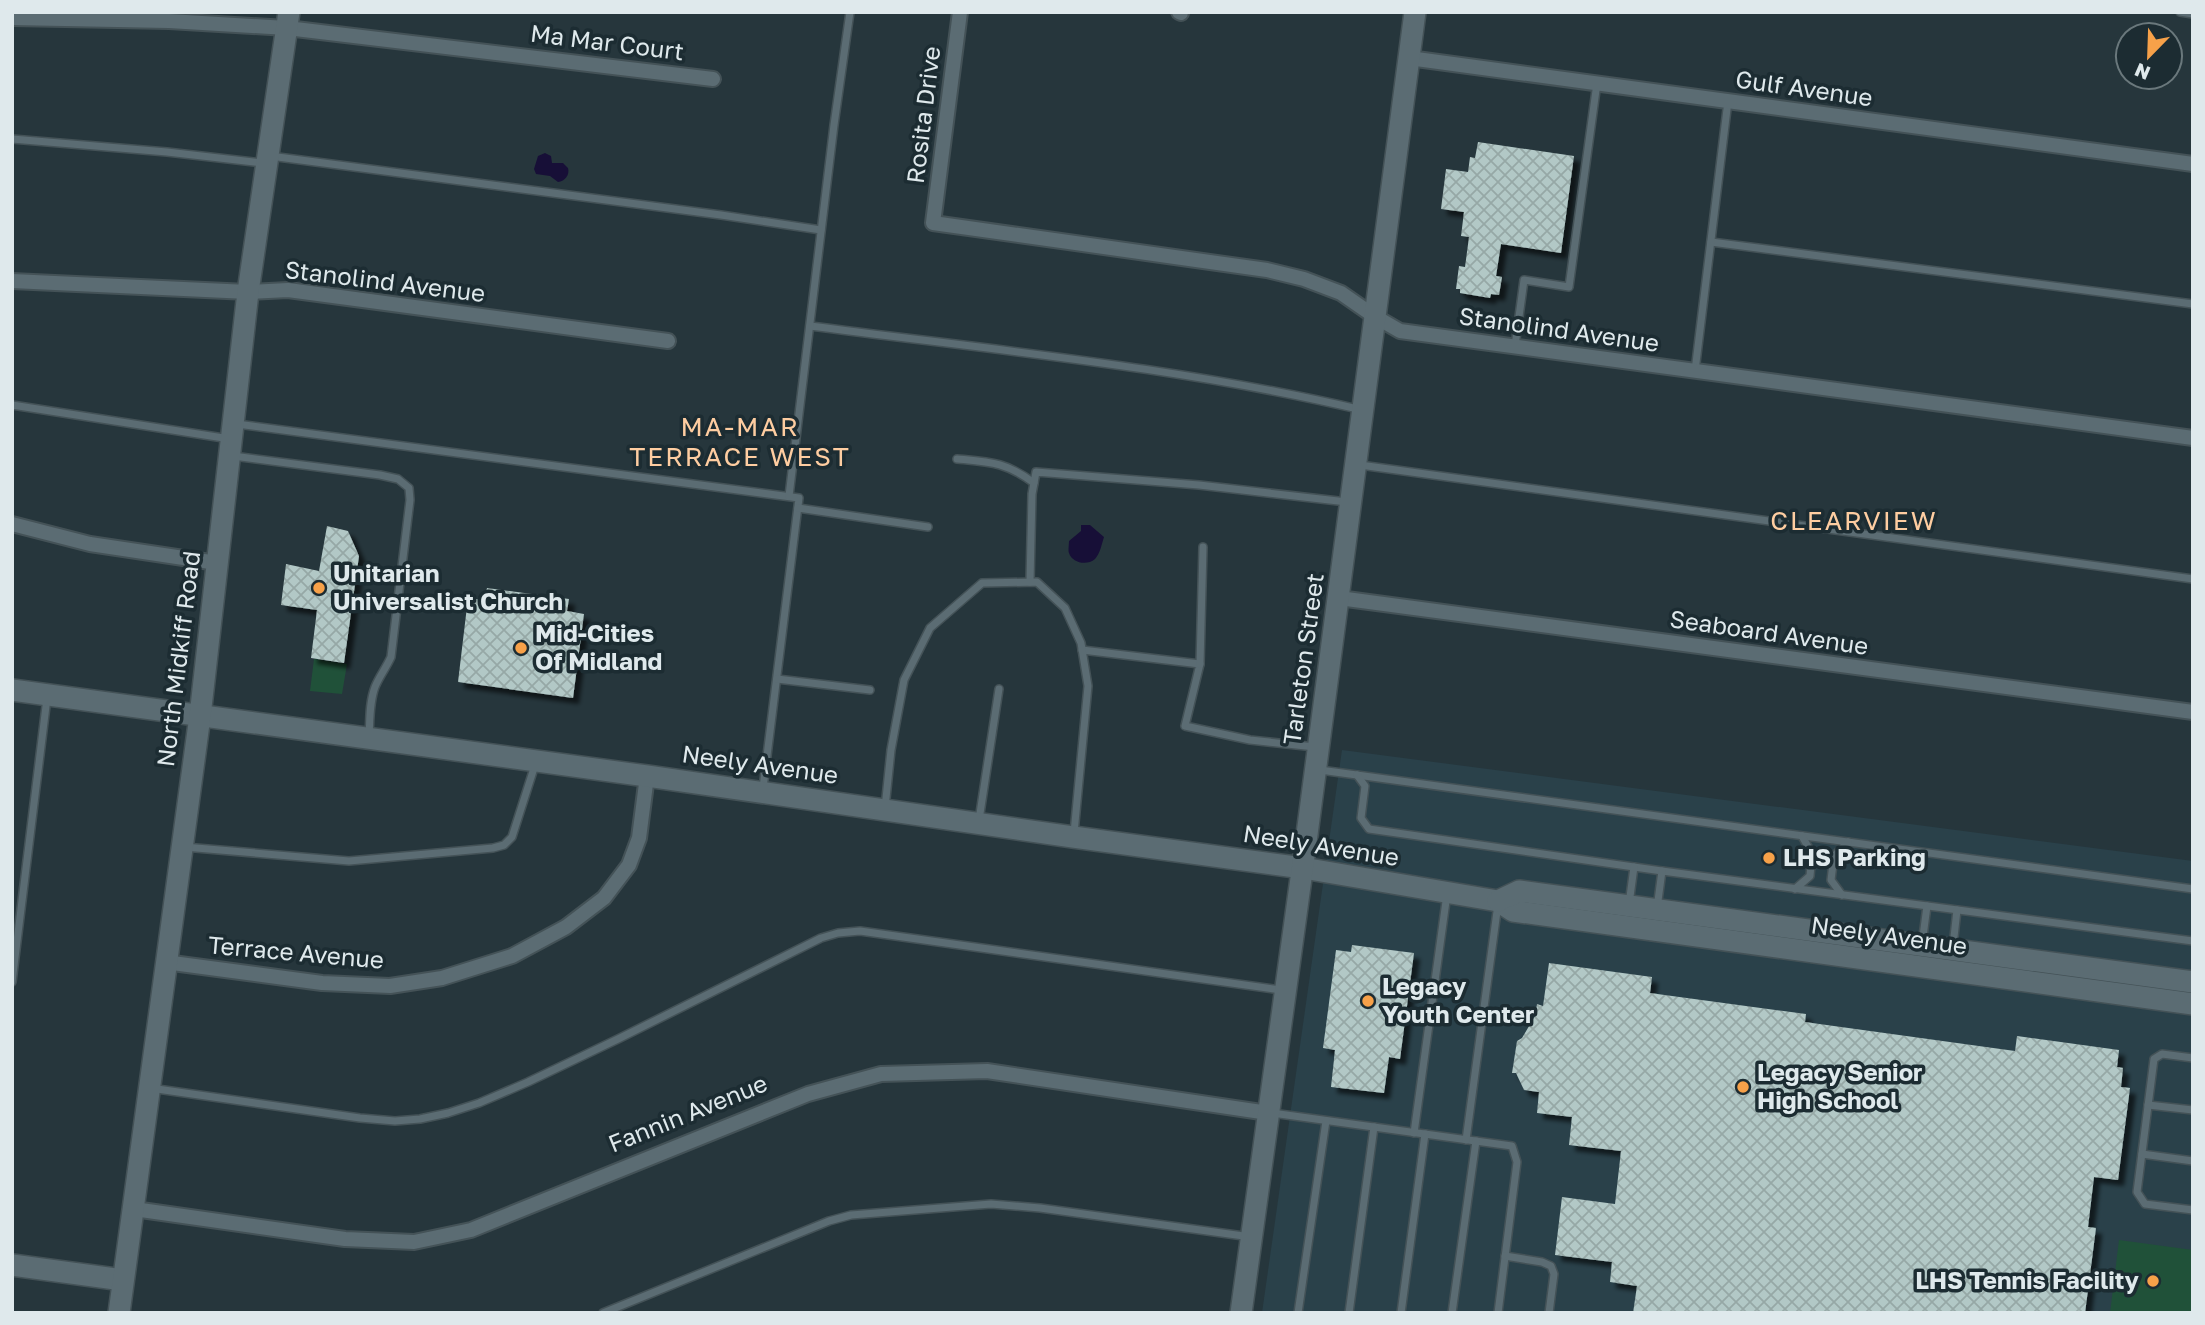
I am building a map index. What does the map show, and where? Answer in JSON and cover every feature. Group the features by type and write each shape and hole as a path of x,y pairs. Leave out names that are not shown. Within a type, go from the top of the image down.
{"street":[{"name":"Rosita Drive","path":"933,223 960,12"},
{"name":"Tarleton Street","path":"1241,1313 1303,868 1415,12"},
{"name":"Ma Mar Court","path":"12,18 288,20 713,79"},
{"name":"North Midkiff Road","path":"119,1313 200,716 248,292 288,20"},
{"name":"Gulf Avenue","path":"1409,58 2193,164"},
{"name":"Stanolind Avenue","path":"933,223 1267,270 1304,279 1341,293 1400,331 2193,438"},
{"name":"Stanolind Avenue","path":"12,281 248,292 288,290 668,341"},
{"path":"12,524 90,544 217,563"},
{"name":"Seaboard Avenue","path":"1339,598 2193,712"},
{"name":"Neely Avenue","path":"12,690 1303,868 1498,901 1513,911 2193,1004"},
{"name":"Terrace Avenue","path":"166,962 322,983 390,986 442,978 512,956 566,927 611,890 629,864 639,838 647,776"},
{"name":"Neely Avenue","path":"1498,901 1519,891 2193,982"},
{"name":"Fannin Avenue","path":"134,1209 345,1239 414,1242 471,1230 808,1094 881,1074 987,1071 1268,1113"},
{"path":"12,1265 123,1280"}],"lane":[{"path":"789,496 850,12"},
{"path":"2180,12 2193,14"},
{"path":"1515,347 1524,280 1569,287 1597,83"},
{"path":"1695,371 1728,102"},
{"path":"12,139 268,160 721,215 821,230"},
{"path":"1711,242 2193,304"},
{"path":"810,326 1188,376 1362,410"},
{"path":"12,405 231,439 799,498 762,792"},
{"path":"231,439 398,479 409,488 410,500 391,657 376,686 371,703 369,738"},
{"path":"957,459 1003,465 1034,483"},
{"path":"1355,464 2193,579"},
{"path":"1030,582 1032,494 1036,472 1199,485 1351,503"},
{"path":"798,508 928,527"},
{"path":"1203,547 1200,664 1185,726 1250,740 1319,747"},
{"path":"885,810 891,750 904,680 930,628 982,583 1037,582 1065,608 1081,643 1088,686 1073,837"},
{"path":"1082,650 1200,664"},
{"path":"777,679 870,690"},
{"path":"978,824 999,689"},
{"path":"12,982 48,695"},
{"path":"181,846 349,861 493,848 504,845 512,836 536,761"},
{"path":"1316,769 2193,889"},
{"path":"1357,775 1366,786 1361,818 1369,829 1662,871 2193,941"},
{"path":"1795,889 1810,876 1812,854 1802,836"},
{"path":"1842,895 1831,880 1834,856 1848,842"},
{"path":"1629,905 1634,867"},
{"path":"1657,909 1662,871"},
{"path":"1415,1133 1447,893"},
{"path":"1466,1140 1498,901"},
{"path":"1922,946 1927,906"},
{"path":"1952,950 1957,910"},
{"path":"149,1088 360,1118 395,1121 439,1115 479,1103 528,1082 838,933 886,934 1286,991"},
{"path":"2193,1058 2162,1054 2154,1059 2137,1192 2145,1204 2193,1210"},
{"path":"2148,1105 2193,1110"},
{"path":"1268,1113 1512,1146 1517,1162 1498,1313"},
{"path":"1298,1313 1326,1121"},
{"path":"1349,1313 1374,1127"},
{"path":"1401,1313 1425,1134"},
{"path":"1452,1313 1476,1141"},
{"path":"2142,1154 2193,1161"},
{"path":"603,1313 851,1214 991,1204 1040,1208 1251,1237"},
{"path":"1505,1256 1551,1265 1554,1273 1549,1313"}],"shaded area":[{"path":"545,153 551,156 552,163 563,163 568,168 568,175 563,180 558,182 550,176 536,174 534,169 538,156"},
{"path":"1081,525 1090,525 1104,537 1097,557 1084,563 1076,561 1069,552 1069,541 1081,531"},
{"name":"Legacy Senior High School","path":"1342,750 2193,861 2193,1313 1262,1313"}],"green space":[{"path":"314,659 347,664 342,694 310,691"},
{"name":"LHS Tennis Facility","path":"2119,1240 2193,1250 2193,1313 2110,1313"}],"building":[{"path":"1478,142 1574,156 1561,253 1501,244 1496,276 1502,277 1499,295 1491,294 1490,298 1460,293 1460,289 1456,289 1459,266 1465,267 1469,237 1461,236 1464,212 1441,209 1446,169 1468,172 1470,157 1475,158"},
{"name":"Unitarian Universalist Church","path":"327,526 348,531 359,556 344,663 311,658 317,610 281,605 286,564 319,571"},
{"name":"Mid-Cities Of Midland","path":"487,588 569,599 567,611 584,614 573,698 458,682 468,598 484,600"},
{"name":"Legacy Youth Center","path":"1352,945 1414,953 1400,1059 1389,1057 1384,1093 1331,1087 1335,1050 1323,1048 1336,950 1351,952"},
{"path":"1549,963 1652,977 1650,993 1806,1014 1805,1022 2015,1051 2017,1036 2119,1050 2117,1067 2123,1068 2121,1087 2130,1088 2118,1180 2094,1177 2088,1227 2096,1228 2085,1313 1633,1313 1637,1286 1610,1282 1612,1262 1555,1255 1562,1197 1615,1204 1621,1151 1569,1145 1572,1117 1537,1113 1539,1092 1524,1090 1516,1073 1512,1073 1517,1041 1522,1038 1535,1016 1537,1004 1543,1006"}],"place":[{"name":"Unitarian Universalist Church","path":"319,588"},
{"name":"Mid-Cities Of Midland","path":"521,648"},
{"name":"LHS Parking","path":"1769,858"},
{"name":"Legacy Youth Center","path":"1368,1001"},
{"name":"Legacy Senior High School","path":"1743,1087"},
{"name":"LHS Tennis Facility","path":"2153,1281"}],"district":[{"name":"MA-MAR TERRACE WEST","path":"740,442"},
{"name":"CLEARVIEW","path":"1854,521"}]}
